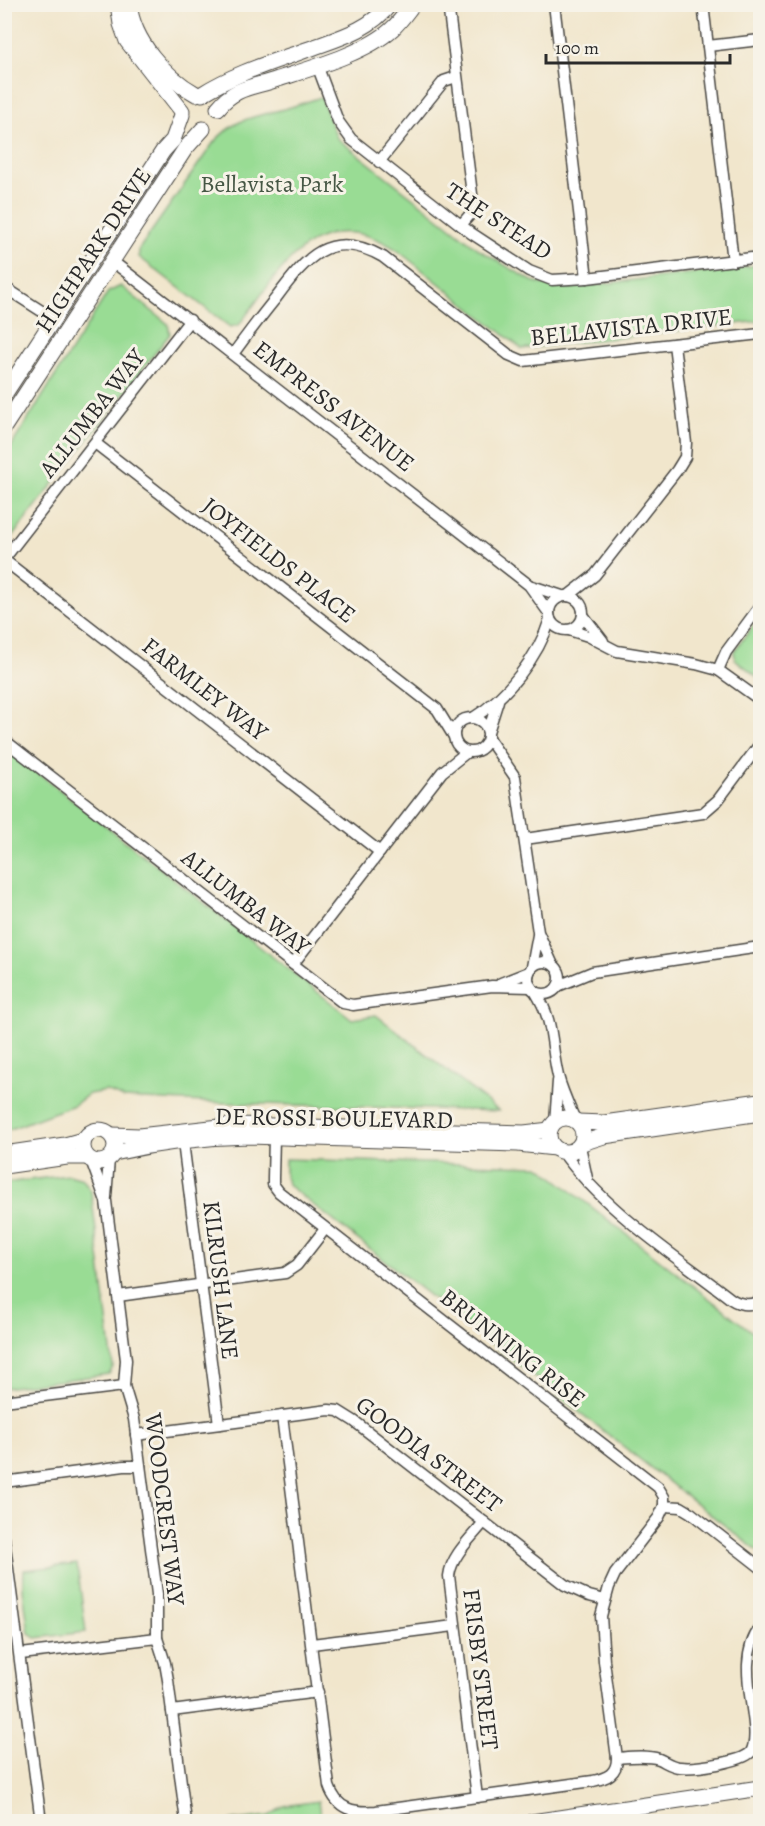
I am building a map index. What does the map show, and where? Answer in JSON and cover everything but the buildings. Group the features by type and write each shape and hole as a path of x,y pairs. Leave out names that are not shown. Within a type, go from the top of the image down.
{"street":[{"path":"117,4 127,41 182,113 188,125 197,130 213,124 218,108 227,97 238,90 276,80 354,51 381,38 392,29 413,4"},
{"path":"129,4 132,22 144,44 173,79 212,99 218,108"},
{"path":"182,113 186,100 220,82 356,31 376,19 390,4"},
{"path":"448,4 474,210 461,225"},
{"path":"554,4 587,278"},
{"path":"703,4 733,261"},
{"path":"708,46 760,40"},
{"name":"THE STEAD","path":"317,65 341,128 351,139 490,247 540,277 555,280 587,278 760,257"},
{"path":"379,162 444,81 456,77"},
{"name":"HIGHPARK DRIVE","path":"4,394 163,151 173,140 182,113"},
{"name":"HIGHPARK DRIVE","path":"4,427 185,149 203,129"},
{"name":"BELLAVISTA DRIVE","path":"232,354 306,260 326,249 350,245 362,247 383,257 516,359 531,361 760,334"},
{"path":"97,251 112,261"},
{"name":"EMPRESS AVENUE","path":"112,261 529,585 549,616"},
{"path":"4,287 69,329"},
{"name":"ALLUMBA WAY","path":"4,559 190,321"},
{"path":"536,651 566,630 579,625 587,593 596,575 685,457 686,443 674,344"},
{"name":"JOYFIELDS PLACE","path":"95,443 436,709 454,738"},
{"name":"FARMLEY WAY","path":"4,559 380,852"},
{"path":"442,772 457,724 500,698 536,651 546,634 552,603 581,588 596,575"},
{"name":"EMPRESS AVENUE","path":"529,585 565,596"},
{"path":"565,596 578,600 583,612 606,644"},
{"path":"718,670 726,652 760,606"},
{"path":"549,616 558,628 606,644 617,651 696,664 718,670 760,700"},
{"path":"293,964 442,772 470,752 483,747 500,698"},
{"name":"JOYFIELDS PLACE","path":"436,709 470,718"},
{"path":"470,718 483,723 488,735 515,777 538,933 561,976 550,1023"},
{"path":"454,738 462,750 506,764"},
{"name":"ALLUMBA WAY","path":"4,740 338,999 353,1005 492,986 514,979 531,969"},
{"path":"525,839 703,813 718,800 760,744"},
{"path":"538,933 529,982 545,1006 558,1075 576,1121 583,1132 581,1144 588,1183"},
{"path":"533,989 545,994 592,972 760,947"},
{"path":"531,969 542,962 592,972"},
{"name":"ALLUMBA WAY","path":"492,986 533,989"},
{"path":"558,1075 550,1140 576,1172 606,1202 731,1299 743,1304 760,1305"},
{"path":"552,1126 564,1118 576,1121 612,1122 760,1101"},
{"path":"559,1150 572,1151 581,1144 604,1136 760,1113"},
{"name":"DE ROSSI BOULEVARD","path":"112,1135 139,1136 238,1125 524,1133 552,1126"},
{"path":"4,1154 65,1145 83,1140 94,1130 103,1130 112,1135 115,1144 111,1156 100,1162 67,1157 4,1166"},
{"name":"DE ROSSI BOULEVARD","path":"111,1156 183,1142 228,1137 518,1144 559,1150"},
{"name":"BRUNNING RISE","path":"274,1137 273,1178 276,1189 658,1487 664,1497 664,1506"},
{"path":"83,1140 82,1149 89,1159"},
{"name":"KILRUSH LANE","path":"183,1142 219,1424"},
{"name":"WOODCREST WAY","path":"111,1156 106,1201 126,1360 124,1386 132,1409 136,1435 157,1594 157,1638 165,1663 186,1821"},
{"name":"WOODCREST WAY","path":"89,1159 106,1201"},
{"path":"118,1296 285,1273 297,1265 325,1228"},
{"path":"4,1401 124,1386"},
{"name":"GOODIA STREET","path":"136,1435 329,1410 338,1411 565,1585 589,1596 605,1600"},
{"path":"282,1416 329,1786 341,1806 349,1810 366,1812 477,1797 603,1778 615,1771 617,1758 602,1641 601,1616 615,1574 659,1517 664,1506 681,1507 692,1513 760,1567"},
{"path":"4,1482 124,1466 140,1466"},
{"name":"FRISBY STREET","path":"477,1797 449,1584 450,1568 484,1522"},
{"path":"4,1538 21,1654 41,1821"},
{"path":"312,1644 454,1626"},
{"path":"617,1758 655,1758 673,1766 687,1767 736,1760 747,1756 756,1745 758,1732 749,1653 754,1635 760,1628"},
{"path":"21,1654 157,1638"},
{"path":"172,1712 318,1692"},
{"path":"532,1821 760,1788"}],"green space":[{"name":"Bellavista Park","path":"321,97 337,138 481,251 532,281 568,288 760,265 760,321 522,349 397,250 369,236 345,232 323,237 304,247 271,282 239,325 230,327 139,257 139,249 214,142 222,134 244,120"},
{"path":"121,286 168,324 170,334 5,546 5,456 108,292"},
{"path":"760,617 760,679 735,659 734,651"},
{"path":"5,747 352,1019 376,1015 499,1111 124,1098 106,1091 89,1094 74,1105 5,1131"},
{"path":"285,1159 539,1166 760,1338 760,1553 289,1186 285,1177"},
{"path":"69,1175 83,1179 91,1191 113,1367 109,1374 5,1388 5,1183"},
{"path":"77,1564 86,1632 36,1638 29,1633 23,1589 24,1570"},
{"path":"318,1801 321,1821 229,1821 269,1816 284,1806"}]}
